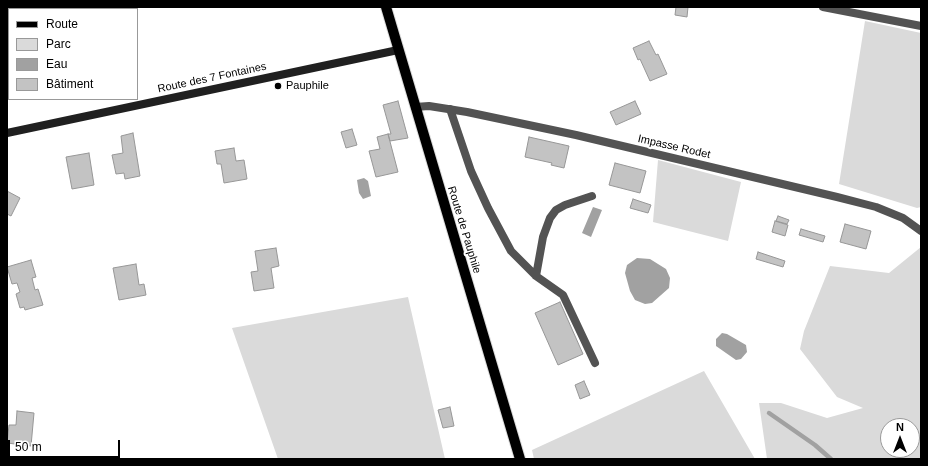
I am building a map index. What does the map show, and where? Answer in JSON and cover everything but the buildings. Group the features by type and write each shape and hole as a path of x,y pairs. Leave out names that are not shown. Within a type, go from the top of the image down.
{"main road":[{"name":"Route de Pauphile","path":"386,7 520,459"}],"street":[{"path":"823,7 921,26"},
{"name":"Route des 7 Fontaines","path":"7,133 398,50"},
{"name":"Impasse Rodet","path":"415,107 430,106 467,112 576,135 837,197 876,208 903,218 921,230"},
{"path":"450,110 471,171 511,251 536,276 563,295 595,363"},
{"path":"536,276 543,236 550,218 556,210 565,204 592,196"}],"green space":[{"path":"865,21 921,33 921,207 917,208 839,184"},
{"path":"658,160 741,182 728,241 653,222"},
{"path":"921,247 921,459 767,459 759,403 781,403 827,418 863,408 837,397 800,349 804,331 830,266 889,273"},
{"path":"408,297 445,459 278,459 232,328"},
{"path":"704,371 755,459 534,459 532,450"}],"water":[{"path":"364,178 368,181 371,196 363,199 359,193 357,180"},
{"path":"593,207 602,210 591,237 582,233"},
{"path":"637,258 650,259 666,269 670,278 669,288 652,303 645,304 635,300 630,291 625,273 627,265"},
{"path":"722,333 727,334 746,345 747,352 741,359 736,360 716,346 716,339"}],"waterway":[{"path":"769,413 815,445 831,459"}],"place":[{"name":"Pauphile","path":"278,86"}]}
